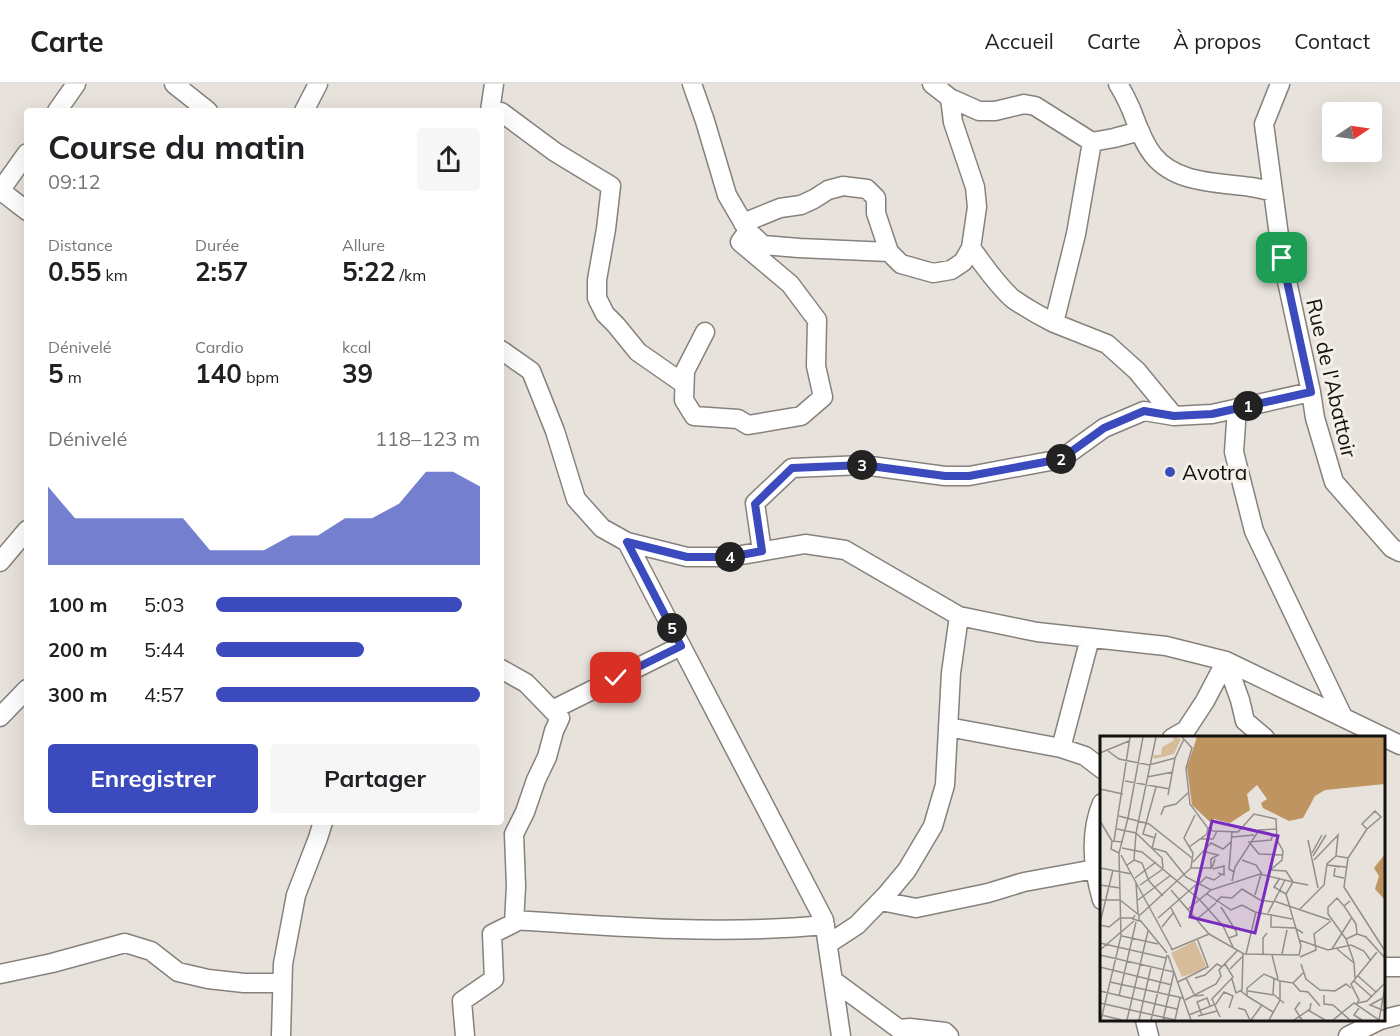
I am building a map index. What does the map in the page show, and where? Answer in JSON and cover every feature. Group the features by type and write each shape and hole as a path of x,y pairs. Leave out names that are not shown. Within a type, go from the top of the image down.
{"street":[{"path":"59,108 76,84"},
{"path":"174,84 204,108"},
{"path":"306,108 318,84"},
{"path":"493,84 496,108"},
{"path":"692,84 727,195 745,227 763,245 890,252"},
{"path":"932,84 950,98 979,111 995,111 1024,104 1035,106 1092,142 1140,131"},
{"path":"1118,84 1130,106 1143,140 1167,169 1211,183 1253,187 1273,192"},
{"name":"Rue de l'Abattoir","path":"1280,84 1264,124 1282,258 1315,418 1334,482 1392,548 1400,552"},
{"path":"705,332 685,371 684,400 694,416 738,419 748,425 801,416 823,397 816,366 817,320 790,284 740,242 745,227 780,208 801,205 828,190 843,186 867,189 876,198 876,213 890,252 901,264 933,273 951,270 963,262 971,248 977,207 975,187 953,122 950,98"},
{"path":"504,115 555,152 611,186 597,280 597,298 605,314 638,352 684,384"},
{"path":"1054,323 1076,234 1092,142"},
{"path":"24,157 0,190 24,209"},
{"path":"971,248 993,278 1013,298 1031,311 1054,323 1107,344 1137,371 1174,416"},
{"path":"504,352 531,372 555,431 576,499 602,528 627,542 687,557 730,557 805,544 845,550 959,616 1038,632 1167,646 1226,661 1382,736"},
{"path":"762,551 755,504 792,468 863,465 945,476 969,476 1061,459 1104,428 1144,411 1174,416 1212,414 1311,392"},
{"path":"1237,408 1234,452 1254,531 1343,717"},
{"path":"0,562 24,534"},
{"path":"627,542 824,920 841,1036"},
{"path":"828,944 858,925 881,901 907,870 933,826 945,785 951,673 959,616"},
{"path":"1061,748 1090,638"},
{"path":"552,710 681,646"},
{"path":"1176,736 1186,730 1205,702 1226,661"},
{"path":"1226,661 1245,722 1262,736"},
{"path":"465,1036 462,1001 494,979 492,934 514,923 516,886 514,834 547,757 560,718 526,683 504,671"},
{"path":"0,717 24,692"},
{"path":"948,727 1061,748 1085,756 1100,768"},
{"path":"1385,738 1400,745"},
{"path":"1100,807 1092,838 1100,896"},
{"path":"281,1036 283,964 296,895 322,825"},
{"path":"881,901 916,908 988,893 1024,882 1095,868"},
{"path":"514,920 645,929 745,930 825,925"},
{"path":"0,974 52,963 125,943 151,951 177,972 208,979 244,983 282,983"},
{"path":"1385,968 1400,967"},
{"path":"834,981 902,1033 910,1028 945,1032 949,1036"},
{"path":"1385,1019 1400,1015"},
{"path":"1145,1021 1149,1036"},
{"path":"1348,1036 1378,1021"}],"place":[{"name":"Avotra","path":"1170,472"}],"route":[{"path":"616,678 681,646 627,542 687,557 730,557 762,551 755,504 792,468 863,465 945,476 969,476 1061,459 1104,428 1144,411 1174,416 1212,414 1311,392 1282,258"}]}
